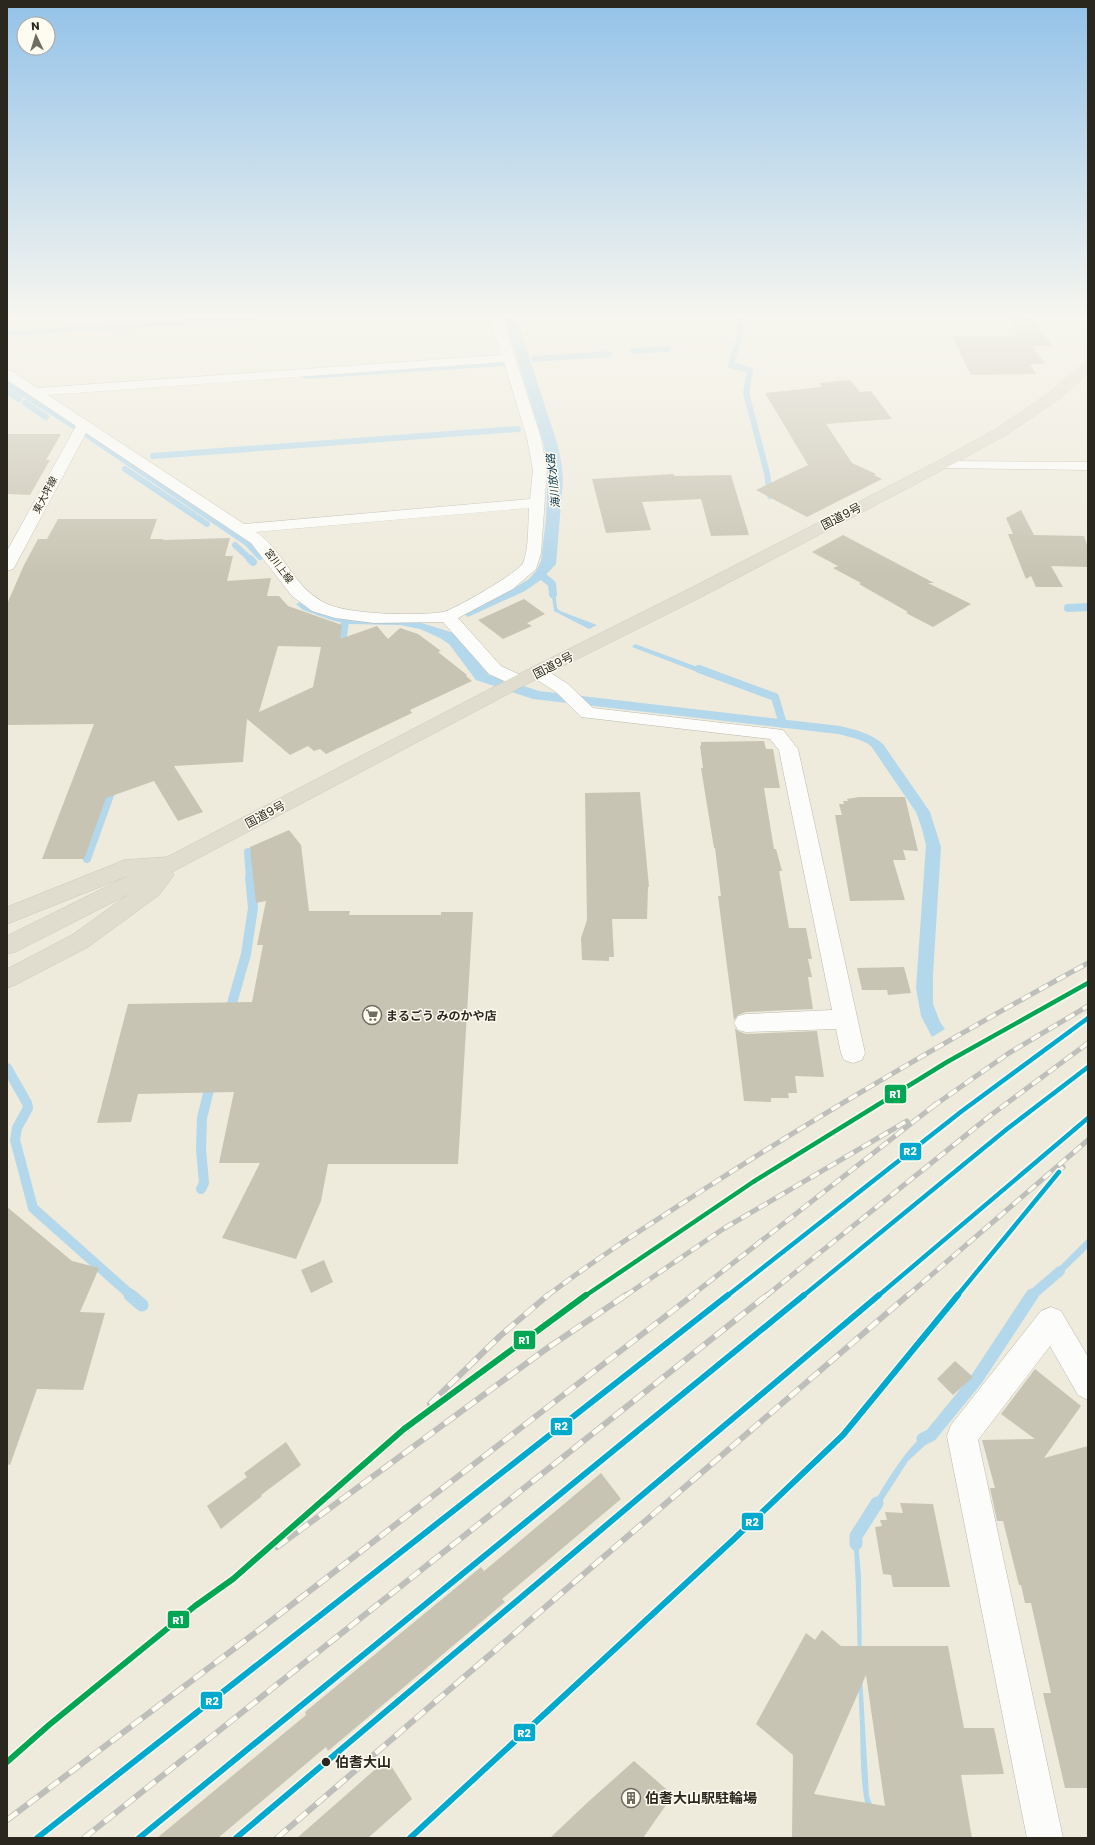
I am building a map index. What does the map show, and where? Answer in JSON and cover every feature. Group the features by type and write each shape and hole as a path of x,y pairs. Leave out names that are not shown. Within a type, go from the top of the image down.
{"highway":[{"name":"国道9号","path":"7,946 174,862 519,681 941,465 1001,432 1044,403"},
{"path":"7,916 124,868 174,862"},
{"path":"7,979 80,940 151,889 174,862"}],"street":[{"name":"宮川上線","path":"50,403 242,529 267,549 298,592 313,605 334,613 374,618 448,617"},
{"path":"519,681 495,670 448,617 507,585 530,566 533,553 540,470 534,438 523,403"},
{"name":"東大坪線","path":"7,566 83,425"},
{"path":"941,465 1088,466"},
{"path":"242,529 538,503"},
{"path":"537,672 562,688 588,713 776,734 788,749 853,1053"},
{"path":"746,1022 846,1019"},
{"path":"1045,1838 962,1436 1051,1321 1088,1385"}],"water":[{"name":"海川放水路","path":"531,403 544,403 558,446 562,466 563,480 556,564 542,579 525,591 468,617 463,613 467,609 516,587 529,579 536,571 541,561 546,519 548,470 544,445"},
{"path":"554,582 557,608 560,611 597,625 589,629 554,611 550,583"},
{"path":"300,602 328,615 345,620 418,622 454,633 489,675 539,691 840,726 863,732 878,740 883,744 930,812 941,847 933,974 933,1004 940,1022 945,1029 932,1037 921,1016 916,988 926,845 922,829 916,812 871,746 851,737 838,734 533,699 476,680 449,644 420,629 400,625 349,624 334,621 303,610 296,604"},
{"path":"635,644 711,672 708,676 632,647"},
{"path":"1088,1238 1088,1247 1085,1251 1054,1281 1049,1277"},
{"path":"930,1431 935,1436 908,1461 874,1514 869,1511 904,1456 921,1437"},
{"path":"856,1530 860,1536 858,1540 861,1576 862,1675 869,1796 874,1810 868,1815 862,1783 861,1761 857,1607 853,1535"}],"building":[{"path":"771,403 880,403 892,419 826,424 852,463 876,474 874,475 882,479 807,517 756,490 808,465"},
{"path":"7,434 61,434 46,460 50,460 30,495 7,494"},
{"path":"674,474 674,476 731,475 749,535 711,536 701,499 642,502 651,530 606,533 592,479"},
{"path":"1021,510 1034,535 1084,536 1088,548 1088,567 1051,566 1063,587 1036,587 1031,576 1026,579 1008,534 1013,534 1006,518"},
{"path":"58,519 157,519 150,539 230,538 225,556 233,556 227,581 271,578 267,596 279,596 288,606 342,625 340,639 377,626 388,639 400,628 418,634 441,651 438,652 467,675 466,676 472,681 410,710 412,713 326,754 320,749 314,751 308,746 290,755 247,719 243,762 174,766 203,812 178,821 154,781 106,798 84,859 42,859 94,724 7,725 7,604 24,565 38,539 47,539","holes":["278,646 321,647 313,687 259,712"]},
{"path":"843,535 934,583 928,583 971,604 933,627 906,613 908,612 859,584 861,583 833,568 838,566 812,552"},
{"path":"524,599 545,614 527,623 532,626 503,639 478,620"},
{"path":"764,741 766,749 773,749 780,788 764,788 774,849 776,849 782,871 779,871 789,928 806,928 812,959 808,959 812,977 808,977 813,1009 746,1012 738,1015 734,1020 718,896 721,896 715,848 701,768 703,768 700,746 701,742"},
{"path":"640,792 649,887 647,919 612,919 614,957 609,957 609,961 582,960 581,938 587,920 585,793"},
{"path":"859,797 905,797 918,851 903,850 906,860 893,860 905,900 850,901 835,815 842,815 839,804 844,804 843,801 848,801 847,799"},
{"path":"289,830 301,845 309,911 350,911 349,915 441,915 441,912 473,912 458,1164 328,1164 321,1201 296,1259 222,1238 260,1163 219,1163 234,1092 138,1094 131,1122 97,1123 128,1004 252,1002 263,945 257,945 266,901 256,903 250,847"},
{"path":"904,967 911,993 888,995 887,990 862,990 857,968"},
{"path":"735,1028 746,1034 817,1031 824,1077 795,1076 797,1093 788,1093 789,1098 771,1098 771,1102 744,1101"},
{"path":"7,1207 72,1261 99,1268 80,1312 105,1313 83,1390 37,1389 10,1465 7,1464"},
{"path":"324,1260 333,1282 311,1293 301,1270"},
{"path":"955,1361 973,1377 953,1395 937,1379"},
{"path":"1035,1369 1081,1406 1044,1458 1088,1446 1088,1788 1065,1788 1043,1693 1051,1693 1031,1603 1025,1603 1003,1521 997,1521 990,1488 995,1488 982,1440 1035,1439 1001,1414"},
{"path":"286,1442 301,1465 261,1495 262,1496 221,1529 207,1506 247,1477 244,1473"},
{"path":"601,1473 621,1499 502,1599 505,1602 328,1751 326,1747 218,1838 157,1838 306,1715 305,1712 481,1567 484,1571"},
{"path":"900,1503 933,1504 950,1587 893,1587 891,1575 883,1574 875,1527 882,1526 880,1520 887,1520 885,1512 903,1513"},
{"path":"822,1630 841,1646 948,1646 964,1728 994,1728 1004,1774 961,1775 972,1838 792,1838 793,1755 756,1724 806,1633 815,1640","holes":["866,1675 885,1806 814,1794"]},
{"path":"387,1759 412,1799 368,1838 297,1838"},
{"name":"伯耆大山駅駐輪場","path":"634,1761 673,1795 643,1838 550,1838 588,1802"}],"waterway":[{"path":"25,403 46,417"},
{"path":"38,403 247,543 260,557"},
{"path":"749,403 767,473 770,496"},
{"path":"153,456 518,429"},
{"path":"125,469 207,524"},
{"path":"235,545 251,560"},
{"path":"541,575 552,584 553,594"},
{"path":"1068,608 1088,607"},
{"path":"341,650 345,621"},
{"path":"699,669 775,697 783,724"},
{"path":"87,859 113,787"},
{"path":"248,852 250,878"},
{"path":"229,1014 246,954 253,908 250,877"},
{"path":"7,1068 27,1103 28,1108 17,1128 15,1140 33,1208 132,1296"},
{"path":"201,1189 204,1183 201,1149 202,1118 211,1082"},
{"path":"1032,1295 1060,1271"},
{"path":"130,1295 142,1305"},
{"path":"923,1439 931,1435 976,1380 1032,1295"},
{"path":"856,1544 856,1536 877,1503"}],"railway":[{"path":"547,1296 625,1240 847,1100 943,1044 1088,963"},
{"path":"585,1296 753,1182 947,1062 1088,983"},
{"path":"934,1106 1009,1053 1088,1006"},
{"path":"727,1296 962,1111 1088,1018"},
{"path":"766,1296 991,1115 1088,1043"},
{"path":"691,1296 934,1106"},
{"path":"625,1296 723,1229 907,1121"},
{"path":"907,1296 1088,1140"},
{"path":"957,1296 1063,1167"},
{"path":"430,1404 500,1336 548,1295"},
{"path":"7,1762 49,1725 195,1606 233,1579 404,1429 586,1295"},
{"path":"277,1547 546,1349 626,1295"},
{"path":"7,1820 259,1630 693,1295"},
{"path":"37,1838 728,1295"},
{"path":"84,1838 767,1295"},
{"path":"277,1838 908,1295"},
{"path":"410,1838 734,1539 843,1435 958,1295"}],"transit line":[{"name":"R1","path":"7,1762 49,1725 195,1606 233,1579 404,1429 574,1303 753,1182 947,1062 1088,983"},
{"name":"R2","path":"37,1838 962,1111 1088,1018"},
{"name":"R2","path":"139,1838 1007,1129 1088,1067"},
{"name":"R2","path":"236,1838 1088,1118"},
{"name":"R2","path":"410,1838 734,1539 843,1435 1059,1172"}],"place":[{"name":"まるごう みのかや店","path":"372,1015"},
{"name":"伯耆大山","path":"326,1762"},
{"name":"伯耆大山駅駐輪場","path":"631,1798"}]}
